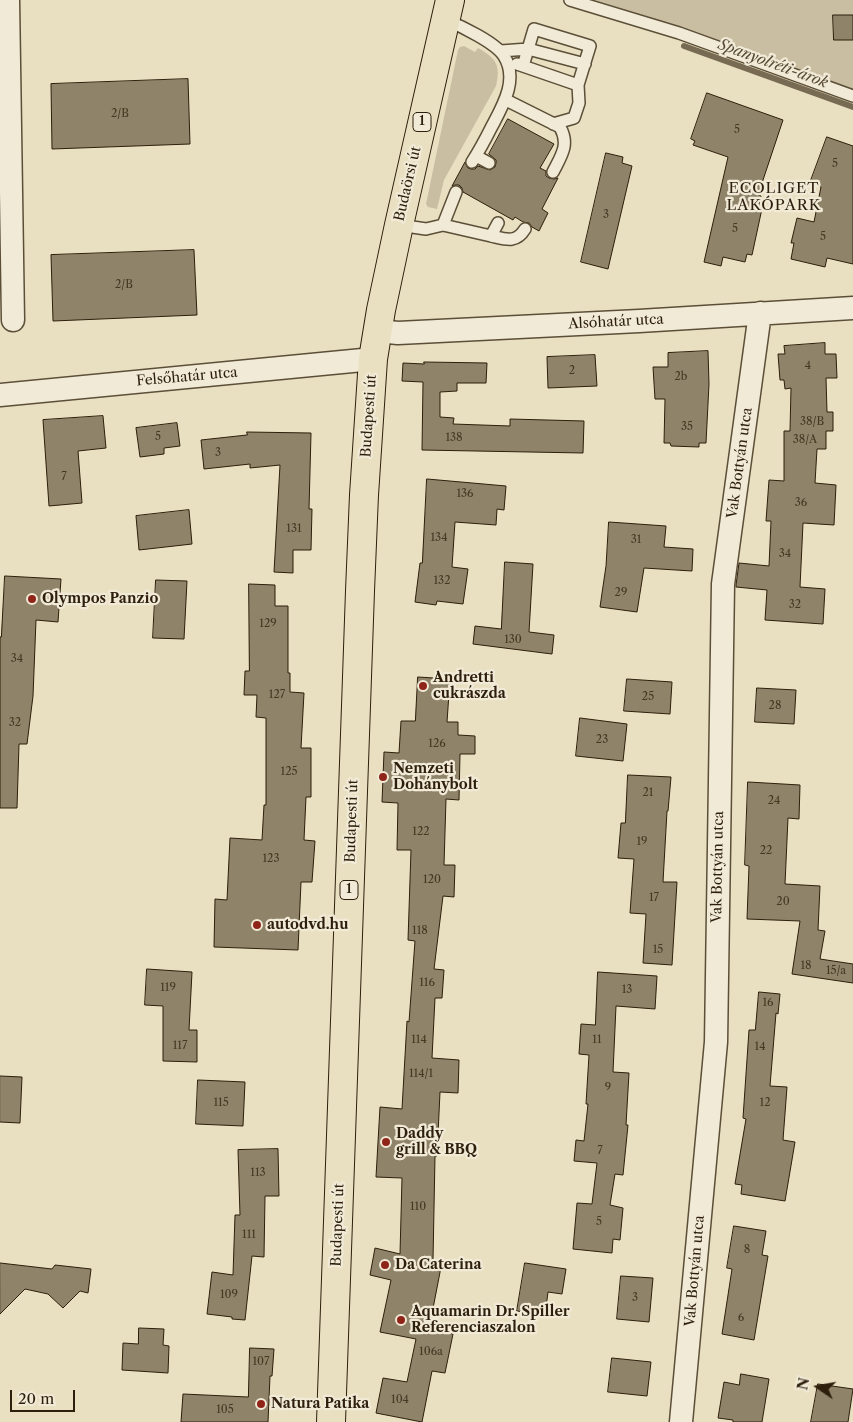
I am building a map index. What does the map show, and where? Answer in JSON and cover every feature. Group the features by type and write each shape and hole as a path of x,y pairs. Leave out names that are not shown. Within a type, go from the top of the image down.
{"main road":[{"name":"Budaörsi út","path":"380,320 447,10"},
{"name":"Budapesti út","path":"335,1421 360,581 374,359 380,320"}],"street":[{"path":"8,0 13,320"},
{"name":"Alsóhatár utca","path":"380,320 398,333 853,308"},
{"name":"Vak Bottyán utca","path":"681,1422 716,1042 723,584 760,313"},
{"name":"Felsőhatár utca","path":"0,395 374,359"}],"lane":[{"path":"570,0 679,33 853,96"},
{"path":"447,10 459,25 498,48 510,70 510,84 506,100 474,159 489,163"},
{"path":"522,66 534,29 590,46 578,85 580,103 574,118 553,124"},
{"path":"504,56 528,49 585,64"},
{"path":"504,56 522,66 578,85"},
{"path":"506,100 560,128 564,135 565,146 553,172"},
{"path":"443,225 456,192"},
{"path":"491,236 498,223"},
{"path":"399,225 426,229 443,225 510,240 516,239 524,228"}],"shaded area":[{"path":"579,0 853,0 853,102"},
{"path":"464,46 475,52 478,48 493,59 498,73 496,86 444,180 437,209 428,207 426,204 458,50"}],"building":[{"path":"833,15 853,15 853,40 834,40"},
{"path":"188,79 190,144 52,149 51,84"},
{"path":"707,93 783,120 758,195 761,196 759,203 763,204 752,255 747,254 745,262 723,257 721,266 704,262 728,157 693,145 695,141 691,139"},
{"path":"508,119 554,144 540,168 546,171 546,176 549,178 558,178 542,209 548,213 539,231 529,223 515,217 513,220 463,192 459,185 452,186 465,162 468,168 471,169 475,169 478,166 490,170 495,167 496,160 489,154"},
{"path":"827,137 853,146 853,264 827,258 825,267 791,259 794,243 791,243 797,218 814,222 821,187 810,183"},
{"path":"606,153 623,157 622,163 632,166 608,269 581,262"},
{"path":"194,250 197,315 53,321 51,255"},
{"path":"825,343 825,354 836,354 837,378 826,378 827,412 833,412 833,431 826,431 826,449 817,449 815,483 836,485 834,525 803,523 800,587 825,589 823,624 765,620 767,590 736,587 736,585 739,563 769,566 771,521 766,521 769,480 784,481 784,431 790,431 791,388 785,389 784,380 780,380 778,354 785,354 784,346"},
{"path":"708,351 709,384 706,443 699,443 699,447 671,446 670,443 664,443 665,399 655,399 653,367 668,367 668,353"},
{"path":"595,355 597,386 548,388 547,357"},
{"path":"424,362 487,363 486,383 457,383 457,391 440,392 440,417 454,418 453,424 510,426 510,419 584,421 583,453 422,450 423,382 402,381 403,363 424,364"},
{"path":"103,416 106,448 78,451 82,503 49,506 43,420"},
{"path":"177,423 180,446 164,448 164,454 140,457 136,428"},
{"path":"247,432 311,433 309,509 312,509 311,550 293,550 293,573 274,572 280,465 250,468 250,464 204,469 201,440 247,435"},
{"path":"427,479 506,486 504,510 497,509 496,525 455,522 452,567 468,569 463,604 437,601 436,605 415,602 420,563 422,563"},
{"path":"189,510 192,544 139,550 136,516"},
{"path":"609,522 666,526 664,547 693,549 692,571 644,568 637,612 600,607 606,566"},
{"path":"505,562 533,564 529,632 554,635 552,654 473,644 475,626 501,629"},
{"path":"5,576 61,579 58,622 36,620 33,696 27,744 19,744 17,808 0,808 0,637"},
{"path":"156,580 187,581 184,639 153,638"},
{"path":"249,584 275,585 275,606 288,606 288,673 290,673 290,692 304,693 301,748 311,748 311,797 306,797 304,840 315,841 312,882 301,882 298,950 214,947 215,899 227,900 230,838 262,840 264,805 266,805 266,718 256,717 257,695 244,695 245,671 249,671"},
{"path":"418,677 450,679 447,722 458,722 458,735 475,736 475,754 460,754 459,800 446,799 444,865 455,865 454,897 443,896 434,969 444,970 442,998 435,998 432,1058 459,1060 458,1093 440,1092 437,1156 435,1156 433,1260 442,1262 429,1329 453,1334 445,1373 432,1371 422,1422 376,1413 383,1378 407,1382 416,1339 380,1332 391,1280 370,1275 375,1248 400,1254 402,1178 376,1177 380,1107 402,1109 407,1021 409,1022 415,941 408,940 411,850 397,850 398,803 382,802 384,752 399,753 401,721 415,721"},
{"path":"627,679 672,682 670,714 624,711"},
{"path":"757,688 796,690 794,724 755,722"},
{"path":"580,718 627,724 623,761 576,756"},
{"path":"628,775 671,777 663,882 677,882 672,965 643,963 646,914 630,913 634,859 618,858 621,823 625,823"},
{"path":"748,782 800,785 799,819 788,818 785,884 820,886 818,930 825,931 820,959 853,964 853,983 792,974 800,921 747,919 749,866 745,865"},
{"path":"147,969 192,972 189,1030 197,1030 197,1062 163,1061 163,1006 145,1005"},
{"path":"598,972 657,976 655,1009 616,1006 613,1072 629,1073 626,1125 628,1125 623,1175 615,1174 610,1205 623,1208 620,1240 613,1239 612,1253 573,1249 577,1203 592,1204 597,1163 574,1161 576,1140 584,1141 588,1104 586,1104 589,1055 579,1054 581,1024 595,1025"},
{"path":"759,992 780,994 778,1014 776,1013 770,1086 787,1087 783,1140 795,1142 785,1201 741,1194 742,1185 735,1184 746,1119 743,1118 749,1030 755,1030"},
{"path":"0,1076 22,1077 20,1123 0,1122"},
{"path":"198,1080 245,1082 243,1126 196,1124"},
{"path":"278,1149 279,1196 265,1196 264,1257 252,1256 245,1320 207,1314 212,1272 233,1275 235,1215 240,1215 238,1150"},
{"path":"734,1226 766,1231 762,1255 768,1256 754,1340 722,1334 732,1269 727,1268"},
{"path":"0,1263 52,1269 55,1265 91,1269 88,1293 80,1291 63,1308 48,1294 25,1289 0,1314"},
{"path":"525,1263 566,1269 562,1294 548,1292 545,1315 517,1311"},
{"path":"621,1276 653,1278 649,1322 617,1319"},
{"path":"139,1328 164,1329 163,1345 169,1346 168,1373 122,1370 123,1343 138,1344"},
{"path":"250,1348 274,1349 272,1376 270,1376 268,1422 181,1422 183,1394 248,1397"},
{"path":"612,1358 651,1362 647,1396 608,1392"},
{"path":"741,1374 769,1379 762,1422 733,1422 733,1420 718,1418 724,1382 739,1385"},
{"path":"818,1384 853,1389 848,1422 811,1422"}],"waterway":[{"name":"Spanyolréti-árok","path":"684,46 853,107"}],"place":[{"name":"Olympos Panzio","path":"32,599"},
{"name":"Andretti cukrászda","path":"423,686"},
{"name":"Nemzeti Dohánybolt","path":"383,777"},
{"name":"autodvd.hu","path":"257,925"},
{"name":"Daddy grill & BBQ","path":"386,1142"},
{"name":"Da Caterina","path":"385,1265"},
{"name":"Aquamarin Dr. Spiller Referenciaszalon","path":"401,1320"},
{"name":"Natura Patika","path":"261,1404"}],"district":[{"name":"ECOLIGET LAKÓPARK","path":"774,198"}]}
